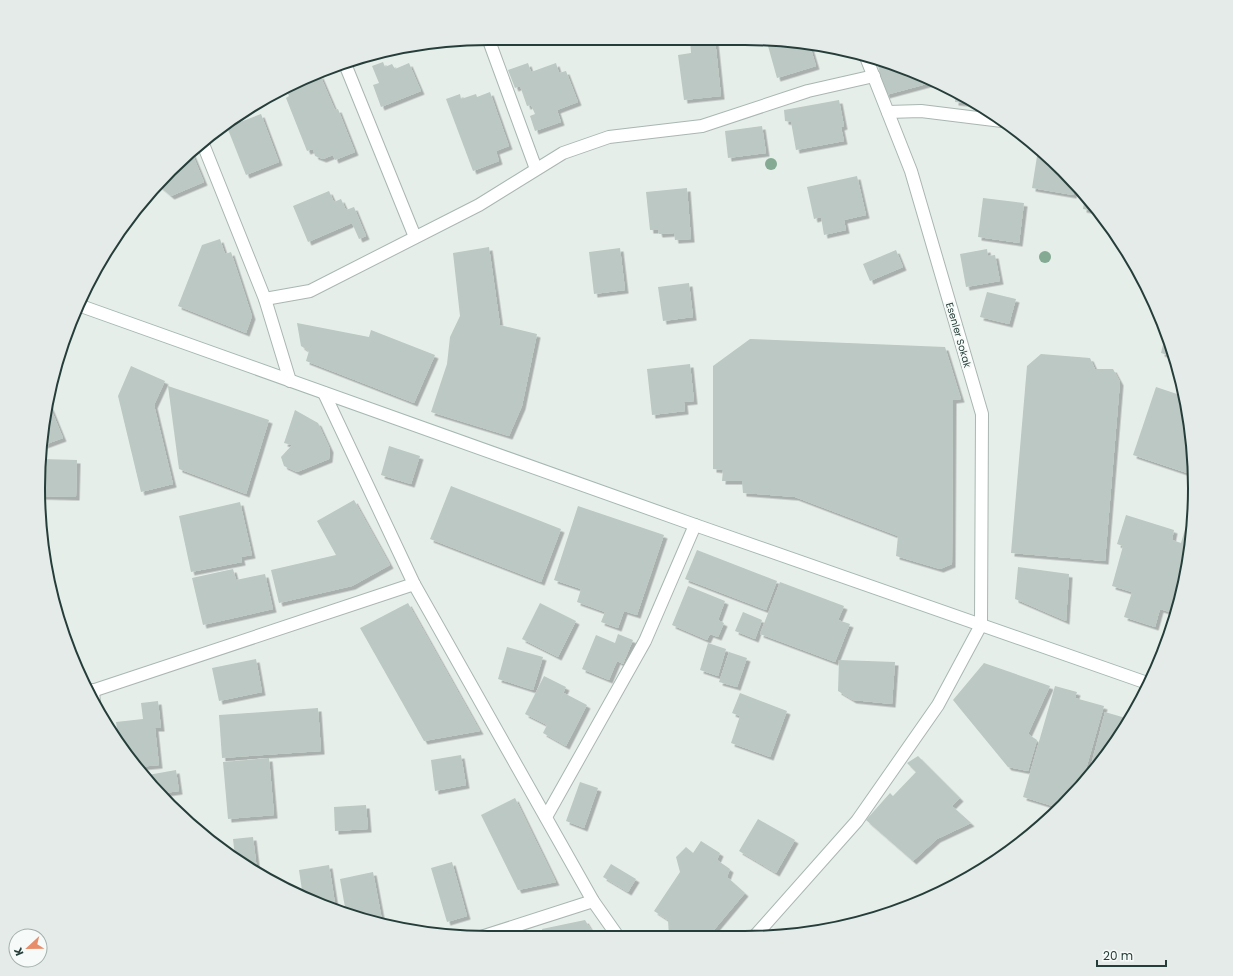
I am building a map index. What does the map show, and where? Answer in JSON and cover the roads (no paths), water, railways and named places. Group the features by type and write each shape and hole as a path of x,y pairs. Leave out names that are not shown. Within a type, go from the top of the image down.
{"street":[{"path":"491,45 536,169"},
{"name":"Esenler Sokak","path":"868,63 911,171 982,414 981,625"},
{"path":"347,69 415,237"},
{"path":"265,299 310,291 478,205 563,153 609,137 702,126 808,91 874,76"},
{"path":"888,112 921,111 990,120"},
{"path":"205,148 265,299 290,381"},
{"path":"84,307 695,525 1143,682"},
{"path":"324,393 414,584 593,901 613,931"},
{"path":"546,817 645,641 695,525"},
{"path":"94,690 414,584"},
{"path":"760,930 857,821 938,705 981,625"},
{"path":"500,931 593,901"}]}
